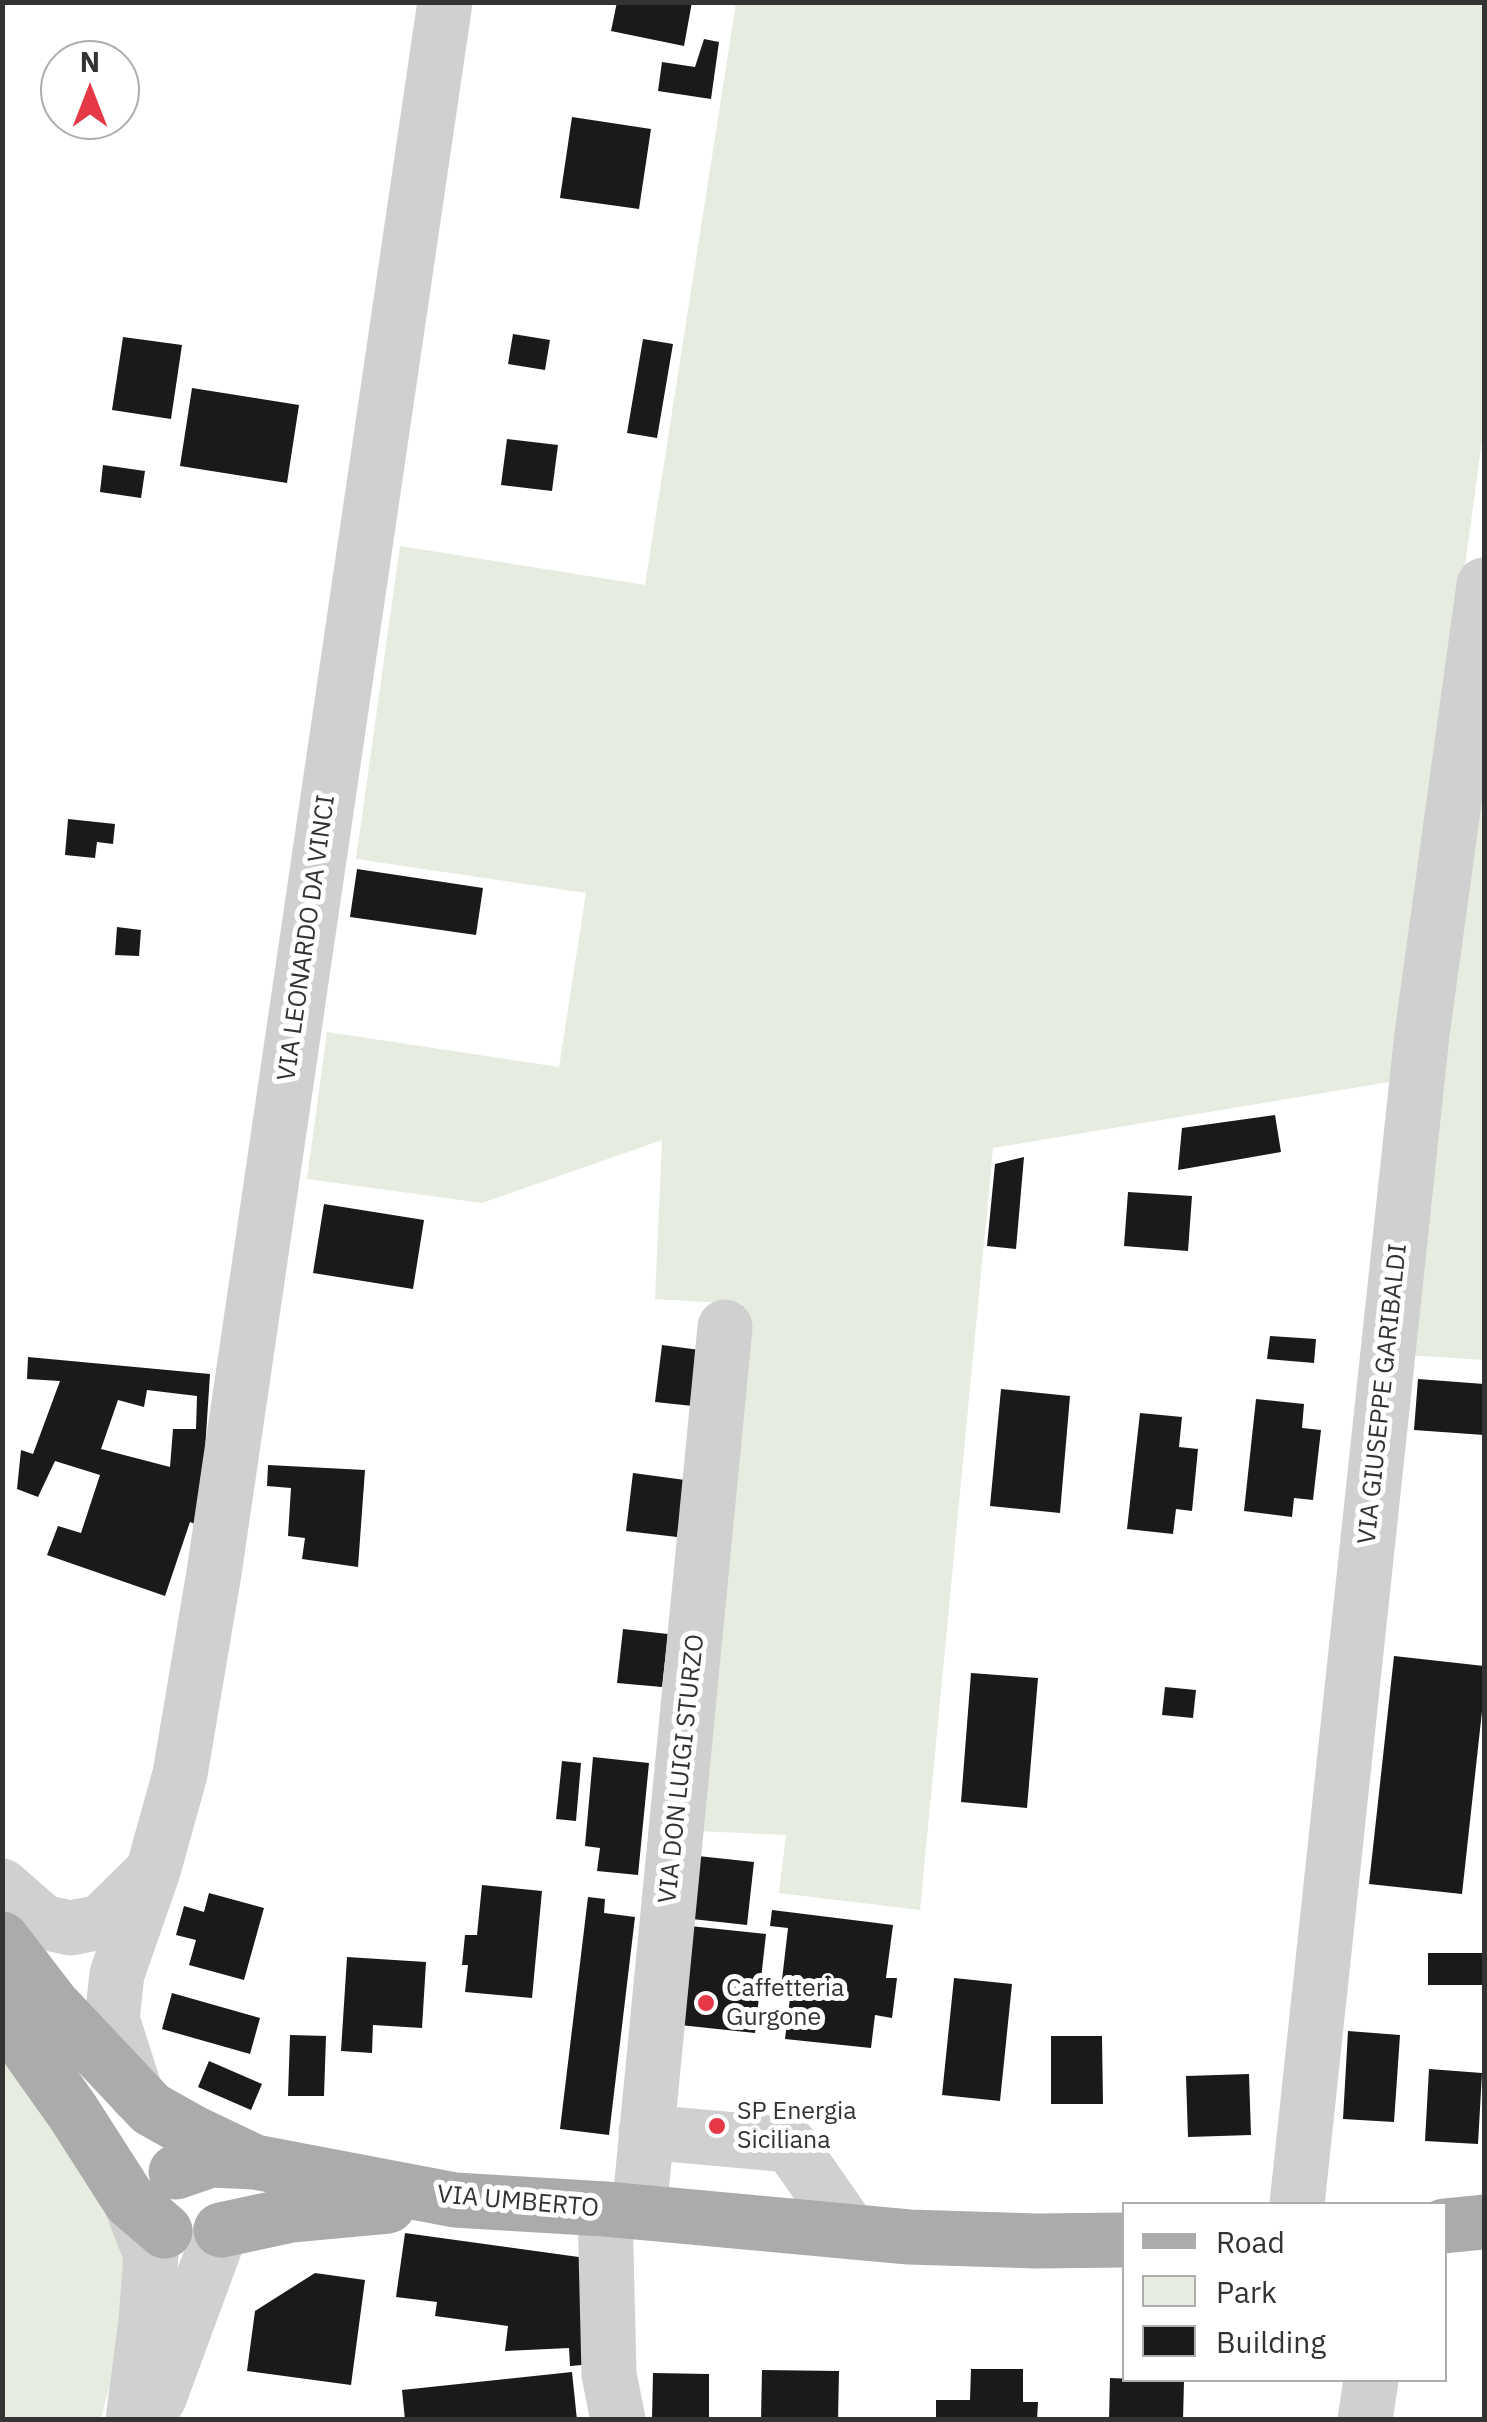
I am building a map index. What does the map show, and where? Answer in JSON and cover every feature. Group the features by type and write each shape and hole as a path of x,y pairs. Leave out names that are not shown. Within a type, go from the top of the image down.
{"main road":[{"name":"VIA UMBERTO","path":"2,1939 52,2004 144,2101 192,2132 178,2199 456,2200 622,2210 909,2237 1122,2240"},
{"path":"2,2012 73,2112 178,2199 175,2239 200,2242 221,2230 291,2214 456,2200"},
{"path":"1447,2226 1484,2222"}],"street":[{"name":"VIA LEONARDO DA VINCI","path":"144,2101 112,2019 117,1974 153,1871 180,1774 214,1573 445,2"},
{"name":"VIA GIUSEPPE GARIBALDI","path":"1297,2202 1422,1034 1484,585"},
{"name":"VIA DON LUIGI STURZO","path":"618,2420 610,2374 622,2210 646,2132 725,1327"},
{"path":"2,1886 43,1922 70,1928 102,1922 153,1871"},
{"path":"646,2132 790,2145 851,2232"},
{"path":"133,2420 146,2321 178,2199"},
{"path":"151,2420 221,2230"},
{"path":"1365,2420 1371,2382"}],"green space":[{"path":"736,3 1484,3 1484,426 1395,1081 993,1148 920,1910 779,1893 786,1835 697,1831 742,1304 655,1299 662,1140 482,1203 307,1179 327,1032 559,1067 586,893 356,859 400,546 645,585"},
{"path":"1484,710 1484,1360 1407,1355"},
{"path":"2,2044 84,2168 129,2263 132,2300 101,2419 3,2419"}],"building":[{"path":"617,2 692,2 684,46 611,31"},
{"path":"704,39 719,42 711,99 658,91 662,62 695,67"},
{"path":"572,117 651,129 639,209 560,198"},
{"path":"513,334 550,340 545,370 508,364"},
{"path":"123,337 182,345 171,419 112,410"},
{"path":"643,339 673,344 657,438 627,433"},
{"path":"192,388 299,405 287,483 180,466"},
{"path":"507,439 558,445 552,491 501,485"},
{"path":"103,465 145,471 141,498 100,492"},
{"path":"68,819 115,824 113,844 97,842 95,858 65,855"},
{"path":"357,869 483,888 476,935 350,917"},
{"path":"117,927 141,930 139,956 115,955"},
{"path":"1275,1115 1281,1152 1178,1170 1182,1128"},
{"path":"1024,1157 1016,1249 987,1246 995,1164"},
{"path":"1128,1192 1192,1196 1188,1251 1124,1246"},
{"path":"324,1204 424,1220 413,1289 313,1273"},
{"path":"1270,1336 1316,1339 1314,1363 1267,1359"},
{"path":"662,1345 700,1350 693,1406 655,1402"},
{"path":"28,1357 210,1374 200,1526 190,1522 165,1596 47,1555 58,1526 81,1533 100,1475 55,1461 38,1497 17,1489 21,1450 33,1454 60,1381 27,1379","holes":["147,1390 197,1396 196,1429 173,1429 170,1467 101,1449 118,1400 144,1407"]},
{"path":"1418,1379 1484,1384 1484,1435 1414,1430"},
{"path":"1001,1389 1070,1396 1060,1513 990,1506"},
{"path":"1256,1399 1304,1404 1302,1428 1321,1430 1313,1500 1294,1498 1292,1517 1244,1511"},
{"path":"1140,1413 1182,1417 1179,1447 1198,1449 1192,1511 1176,1509 1173,1534 1127,1529"},
{"path":"268,1465 365,1470 358,1567 302,1559 305,1538 288,1536 291,1488 267,1486"},
{"path":"633,1473 685,1480 677,1537 626,1531"},
{"path":"623,1629 668,1634 662,1687 617,1683"},
{"path":"1394,1656 1484,1666 1462,1894 1369,1884"},
{"path":"971,1673 1038,1678 1027,1808 961,1802"},
{"path":"1165,1687 1196,1690 1193,1718 1162,1715"},
{"path":"593,1757 649,1763 638,1875 597,1871 600,1848 585,1846"},
{"path":"562,1761 581,1763 576,1821 556,1819"},
{"path":"698,1856 754,1862 747,1925 692,1919"},
{"path":"482,1885 542,1891 532,1998 465,1992 465,1935 477,1935"},
{"path":"209,1893 264,1908 244,1980 189,1965 196,1940 176,1935 184,1906 204,1912"},
{"path":"588,1897 605,1899 604,1913 635,1917 609,2135 560,2129"},
{"path":"772,1910 893,1925 886,1978 897,1978 892,2018 875,2015 871,2048 785,2039 790,1998 780,1997 788,1928 770,1926"},
{"path":"690,1926 766,1934 755,2033 680,2025"},
{"path":"1428,1953 1484,1953 1484,1985 1428,1985"},
{"path":"347,1957 426,1962 422,2028 373,2025 372,2053 341,2051"},
{"path":"954,1978 1012,1984 1000,2101 942,2095"},
{"path":"172,1993 260,2018 250,2054 162,2029"},
{"path":"1348,2031 1400,2035 1394,2122 1343,2119"},
{"path":"290,2035 326,2036 324,2096 288,2096"},
{"path":"1051,2036 1102,2036 1103,2104 1051,2104"},
{"path":"209,2061 262,2084 251,2110 198,2087"},
{"path":"1429,2069 1482,2073 1478,2144 1425,2141"},
{"path":"1249,2074 1251,2135 1188,2137 1186,2076"},
{"path":"405,2233 586,2258 594,2364 570,2366 569,2348 505,2351 508,2326 435,2316 437,2302 396,2297"},
{"path":"315,2273 365,2280 351,2385 247,2371 255,2311"},
{"path":"971,2369 1023,2369 1023,2402 1038,2402 1037,2420 936,2420 936,2400 970,2400"},
{"path":"762,2370 839,2371 838,2420 761,2420"},
{"path":"572,2372 577,2420 405,2420 402,2390"},
{"path":"653,2373 709,2374 709,2419 652,2419"},
{"path":"1110,2378 1122,2378 1122,2382 1184,2382 1183,2420 1109,2420"}],"place":[{"name":"Caffetteria Gurgone","path":"706,2003"},
{"name":"SP Energia Siciliana","path":"717,2126"}]}
